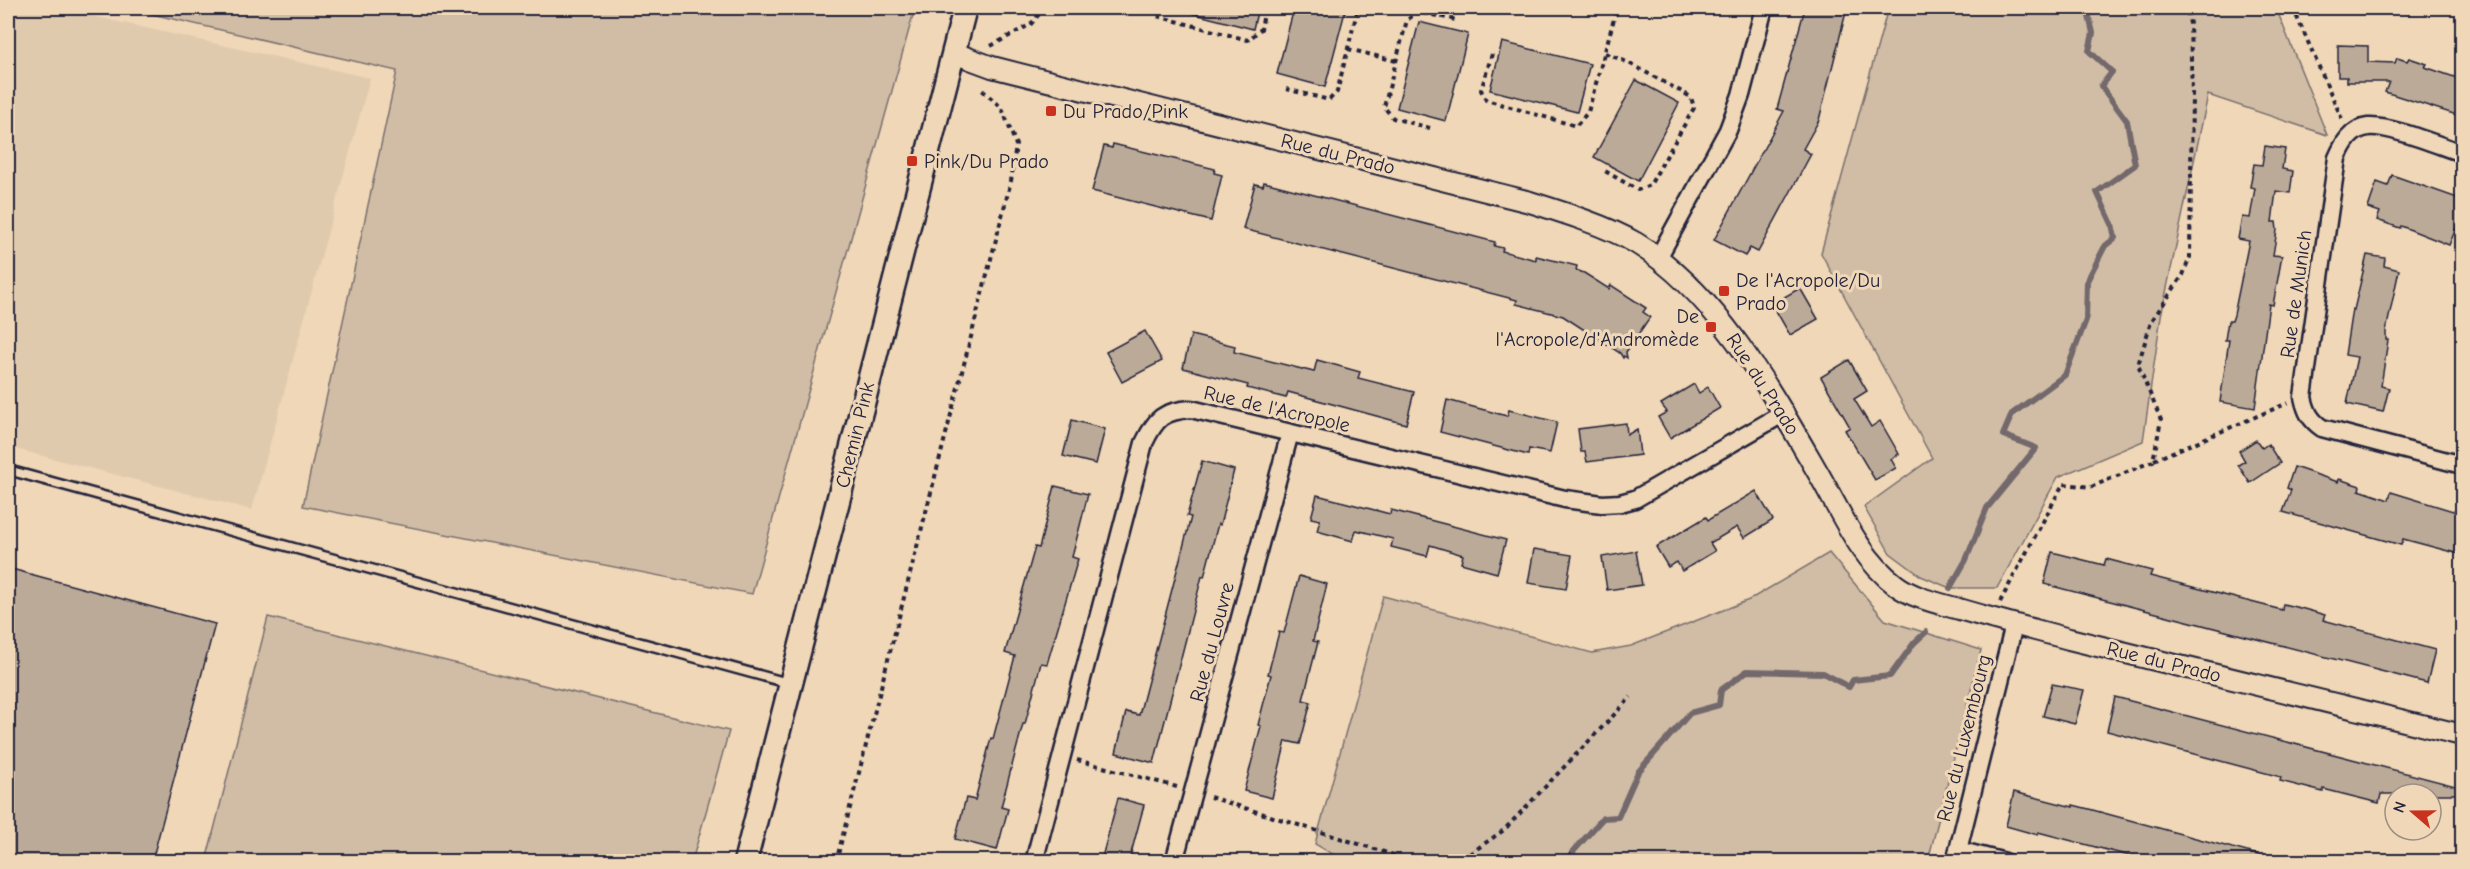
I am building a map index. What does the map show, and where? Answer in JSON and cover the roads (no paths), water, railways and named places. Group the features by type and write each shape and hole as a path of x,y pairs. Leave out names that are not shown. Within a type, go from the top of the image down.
{"main road":[{"name":"Chemin Pink","path":"745,861 965,8"}],"street":[{"path":"1658,258 1728,130 1741,95 1764,8"},
{"name":"Rue du Prado","path":"954,53 992,67 1530,202 1571,215 1626,238 1658,258 1682,278 1724,325 1784,413 1862,548 1878,571 1899,587 1929,600 2014,625 2463,735"},
{"name":"Rue de Munich","path":"2463,153 2383,129 2368,127 2349,136 2337,158 2303,397 2309,416 2322,428 2463,465"},
{"name":"Rue de l'Acropole","path":"1034,861 1144,443 1152,426 1162,416 1174,410 1191,409 1565,499 1602,504 1620,503 1652,490 1784,413"},
{"name":"Rue du Louvre","path":"1174,861 1290,433"},
{"name":"Rue du Luxembourg","path":"1956,856 2014,625"},
{"path":"1956,856 2005,861"}],"lane":[{"path":"8,470 791,684"}],"waterway":[{"path":"1950,588 1966,560 1987,508 2036,448 2003,435 2012,414 2065,375 2086,320 2087,281 2105,246 2115,238 2112,224 2097,192 2135,165 2127,121 2101,86 2112,72 2089,51 2093,33 2087,8"},
{"path":"1564,862 1603,818 1618,817 1638,772 1690,713 1719,705 1721,690 1747,671 1823,673 1849,687 1853,680 1890,676 1914,643 1926,632"}],"place":[{"name":"Du Prado/Pink","path":"1051,111"},
{"name":"Pink/Du Prado","path":"912,161"},
{"name":"De l'Acropole/Du Prado","path":"1724,291"},
{"name":"De l'Acropole/d'Andromède","path":"1711,327"}]}
